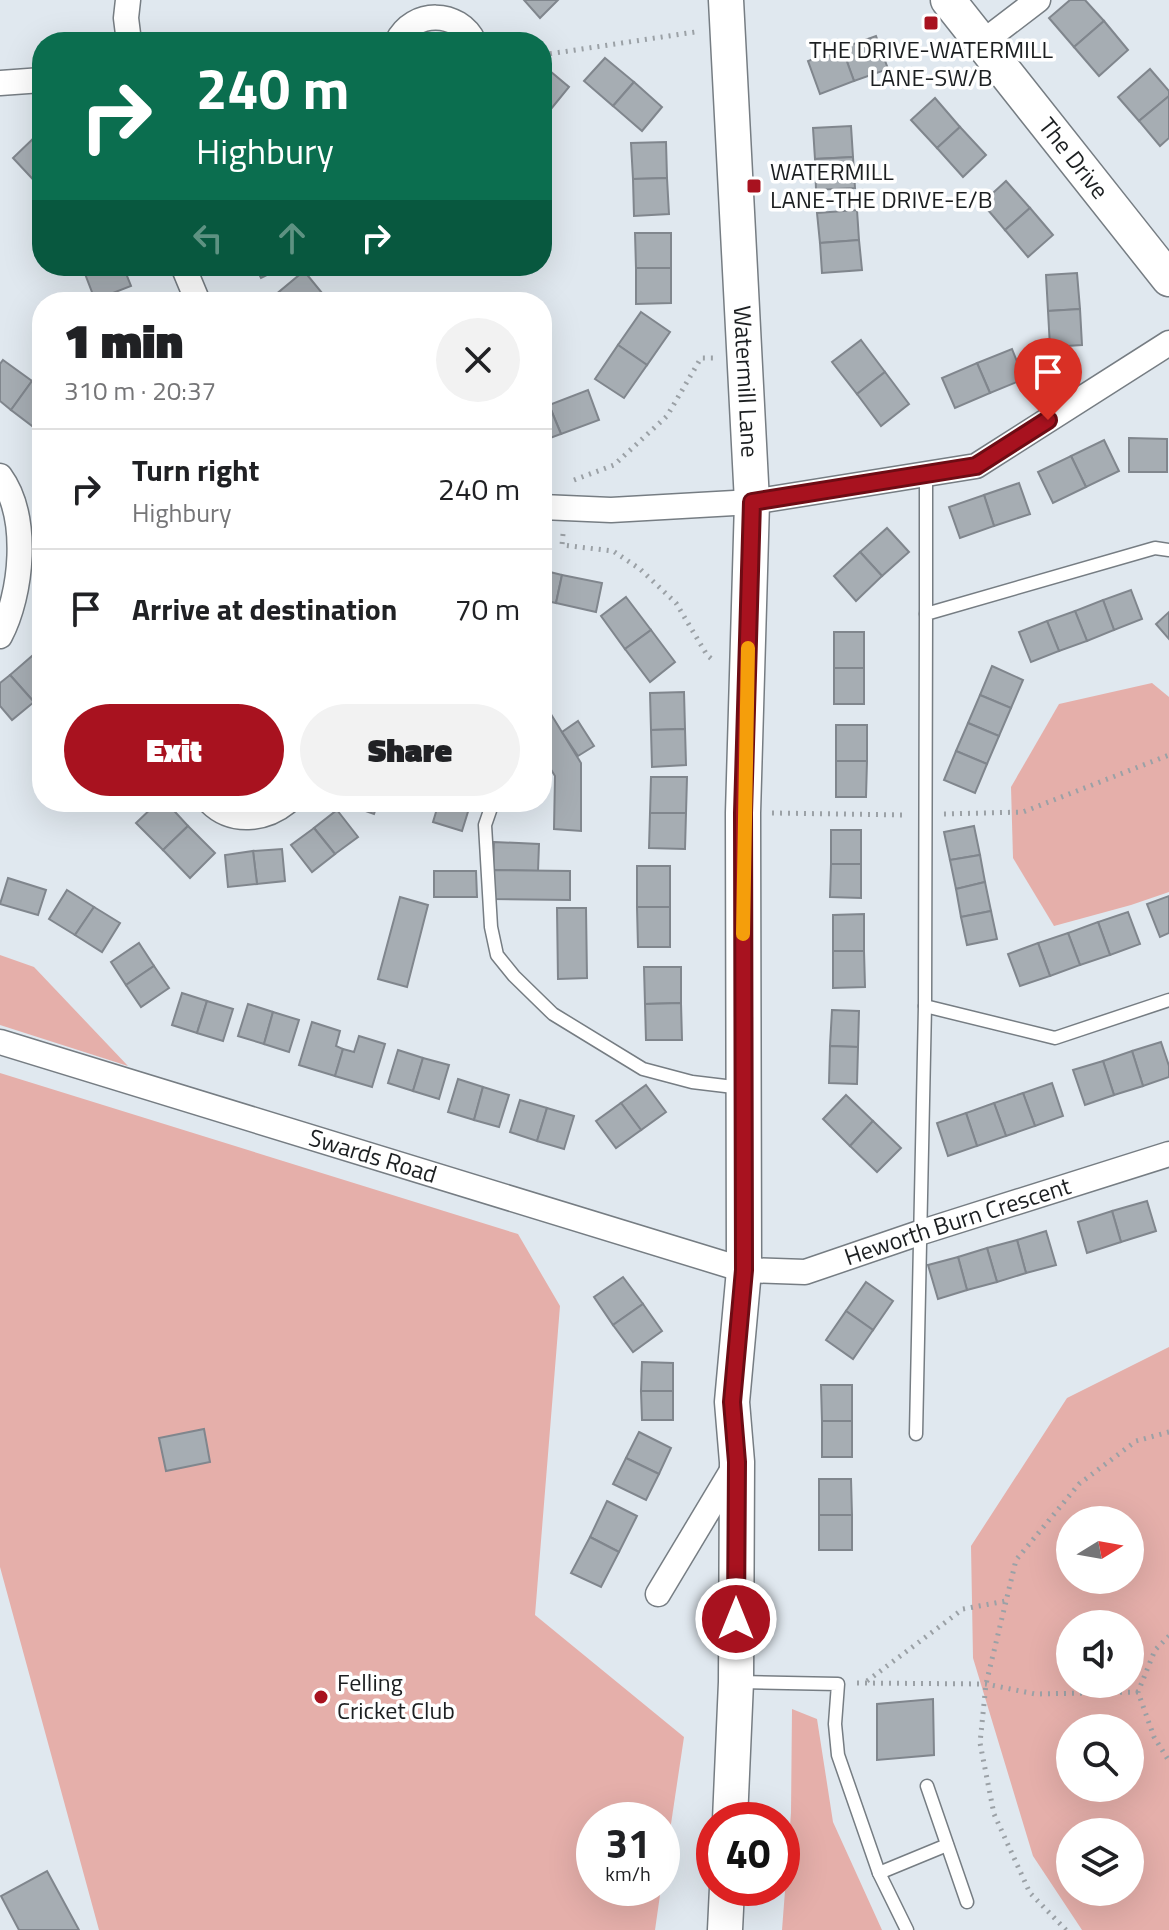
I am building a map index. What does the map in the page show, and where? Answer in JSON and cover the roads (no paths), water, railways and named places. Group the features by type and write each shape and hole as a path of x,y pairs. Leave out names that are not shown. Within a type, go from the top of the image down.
{"street":[{"path":"128,0 128,32"},
{"name":"The Drive","path":"948,0 1169,279"},
{"path":"983,42 1038,0"},
{"name":"Watermill Lane","path":"727,14 752,502 743,813 744,1270 732,1402 737,1462 736,1682 731,1802"},
{"path":"405,32 413,23 427,18 446,18 460,24 466,32"},
{"path":"0,83 32,81"},
{"path":"553,508 611,510 752,502 976,466 1169,343"},
{"path":"0,476 8,487 17,521 20,569 7,623 0,636"},
{"path":"225,812 253,818 273,812"},
{"name":"Swards Road","path":"0,1042 744,1270"},
{"name":"Heworth Burn Crescent","path":"744,1270 805,1272 1169,1154"},
{"path":"658,1594 737,1462"},
{"path":"725,1930 726,1906"}],"lane":[{"path":"916,1434 925,1006 926,474"},
{"path":"926,614 1155,548 1169,550"},
{"path":"490,812 485,825 491,927 497,955 514,976 553,1014 643,1069 692,1082 742,1088"},
{"path":"925,1006 1055,1038 1169,1000"},
{"path":"736,1682 838,1684 835,1724 838,1755 879,1873 907,1930"},
{"path":"927,1786 967,1902"},
{"path":"879,1873 947,1845"}],"place":[{"name":"THE DRIVE-WATERMILL LANE-SW/B","path":"931,23"},
{"name":"WATERMILL LANE-THE DRIVE-E/B","path":"754,186"},
{"name":"Felling Cricket Club","path":"321,1697"}]}
